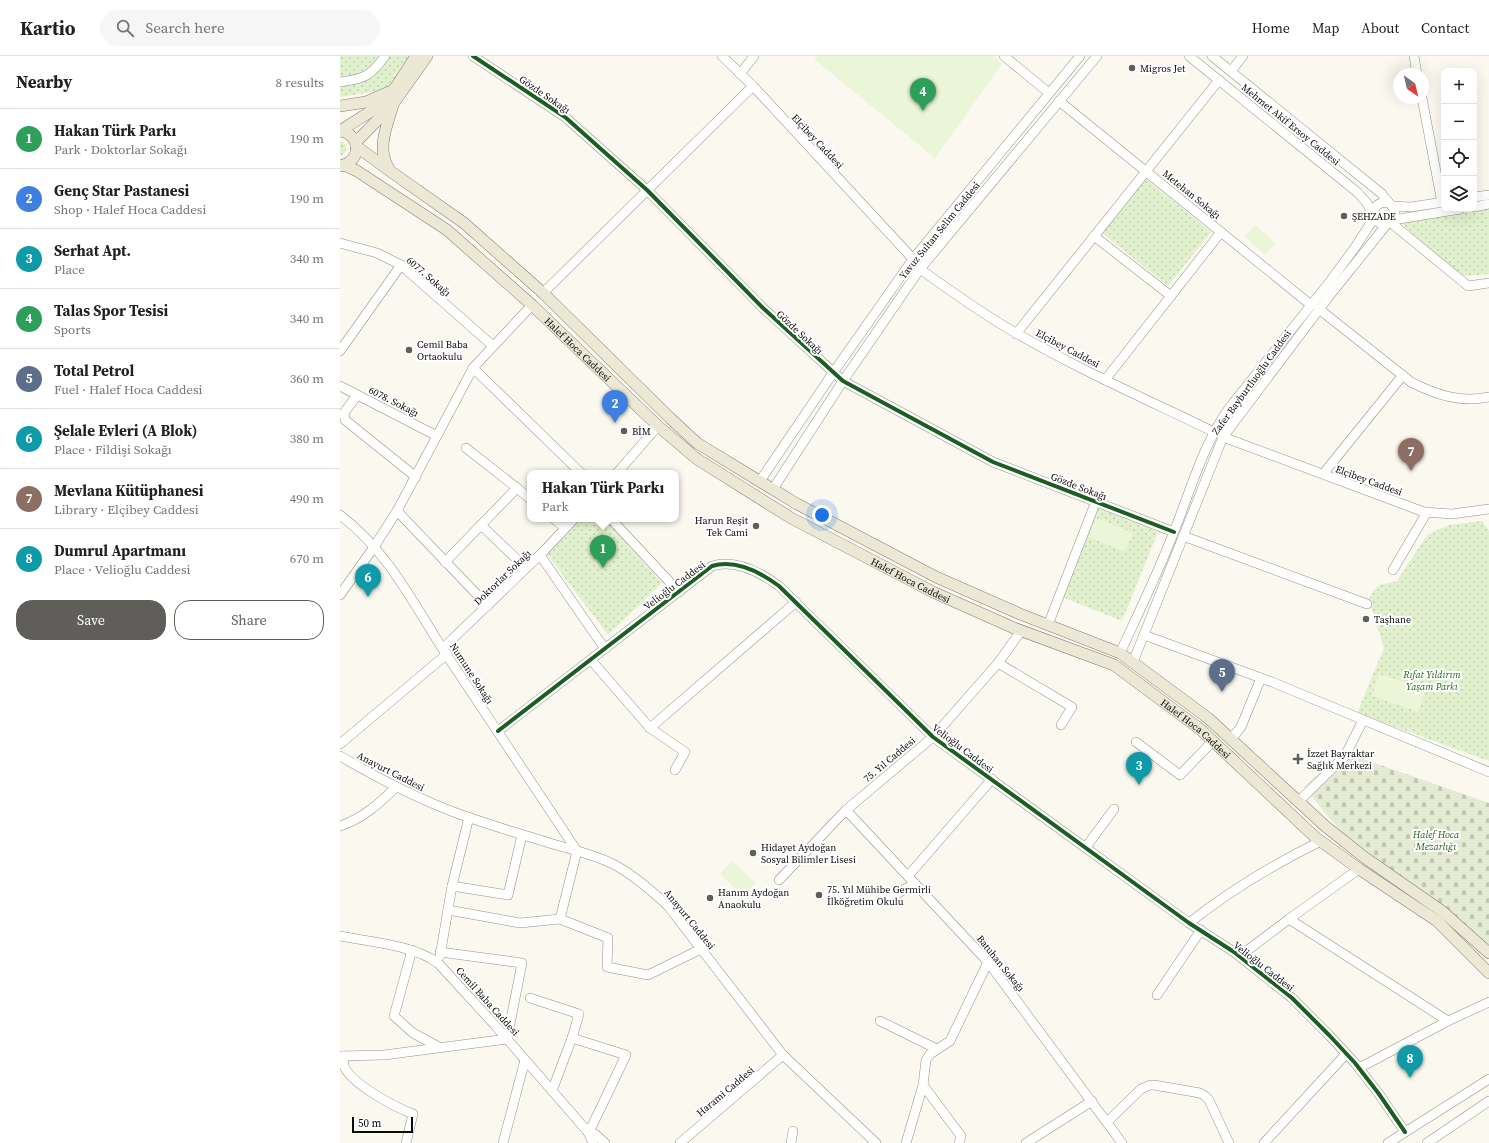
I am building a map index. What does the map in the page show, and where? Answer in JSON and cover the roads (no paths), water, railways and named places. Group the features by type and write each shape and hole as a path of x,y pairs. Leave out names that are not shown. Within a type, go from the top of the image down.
{"main road":[{"path":"340,131 379,106 396,87 416,56"},
{"path":"342,165 353,159 356,153 356,144 393,104 426,56"},
{"path":"340,106 366,102 396,87"},
{"path":"390,171 384,161 382,149 384,134 393,104"},
{"name":"Halef Hoca Caddesi","path":"340,131 350,134 356,144 390,171 464,223 543,292 670,419 697,443 796,504 936,578 1048,625 1120,652 1208,718 1325,826 1364,857 1443,912 1489,953"},
{"name":"Halef Hoca Caddesi","path":"342,165 357,171 447,230 532,305 658,426 697,459 791,518 933,592 1021,631 1114,665 1200,729 1321,841 1359,869 1437,922 1489,973"}],"street":[{"path":"340,82 356,79 369,74 376,69 385,56"},
{"name":"Gözde Sokağı","path":"474,56 566,117 647,190 763,308 843,381 993,462 1174,532"},
{"name":"Elçibey Caddesi","path":"722,56 753,86 913,259"},
{"path":"740,74 754,56"},
{"path":"1004,56 1050,93"},
{"name":"Yavuz Sultan Selim Caddesi","path":"760,481 913,259 1080,56"},
{"name":"Yavuz Sultan Selim Caddesi","path":"773,489 843,381 920,269 1097,56"},
{"name":"Mehmet Akif Ersoy Caddesi","path":"1189,56 1357,192 1367,203 1373,216"},
{"name":"Mehmet Akif Ersoy Caddesi","path":"1212,56 1382,194 1390,205"},
{"path":"1231,71 1243,56"},
{"path":"1414,56 1416,68"},
{"path":"1016,334 1219,80"},
{"path":"543,292 753,86"},
{"name":"Metehan Sokağı","path":"1059,101 1221,232 1411,382 1422,388 1449,397 1474,399 1489,397"},
{"path":"1423,104 1441,192"},
{"path":"1477,197 1489,195"},
{"path":"1441,202 1411,207 1381,203 1375,207 1373,216 1379,224 1444,212"},
{"path":"1477,206 1489,204"},
{"path":"1390,205 1395,212 1390,222"},
{"name":"Zafer Bayburtluoğlu Caddesi","path":"1133,662 1223,437 1315,307 1373,216"},
{"path":"1390,222 1468,286 1489,283"},
{"name":"Zafer Bayburtluoğlu Caddesi","path":"1120,652 1160,566 1214,432 1230,407 1390,222"},
{"path":"1105,380 1221,232"},
{"path":"1094,236 1171,296"},
{"name":"6077. Sokağı","path":"340,243 377,253 401,266 493,346"},
{"path":"340,352 401,266"},
{"name":"Elçibey Caddesi","path":"920,269 969,304 1016,334 1105,380 1214,432"},
{"path":"340,595 374,547 416,477 473,368 532,305"},
{"path":"473,368 578,470"},
{"path":"1323,474 1402,375"},
{"name":"6078. Sokağı","path":"340,386 437,436"},
{"path":"357,395 344,413 345,420 416,477"},
{"path":"620,470 658,426"},
{"name":"Elçibey Caddesi","path":"1223,437 1427,512 1452,514 1489,509"},
{"path":"466,448 527,496"},
{"path":"445,562 517,488"},
{"path":"1048,625 1096,501"},
{"path":"396,511 488,606"},
{"path":"1393,570 1427,512"},
{"name":"Numune Sokağı","path":"340,515 356,528 374,547 396,575 577,851"},
{"path":"558,522 565,528"},
{"name":"Doktorlar Sokağı","path":"340,744 445,651 571,522"},
{"path":"614,522 678,592"},
{"path":"481,525 526,568"},
{"path":"1183,536 1367,604"},
{"path":"540,555 605,649"},
{"name":"Velioğlu Caddesi","path":"498,731 712,566 728,564 740,566 765,576 779,586 796,602 933,737 1189,923 1240,956 1292,998 1359,1068 1405,1132"},
{"path":"650,728 796,602"},
{"name":"75. Yıl Caddesi","path":"779,880 846,810 933,737 998,663 1021,631"},
{"path":"1144,636 1261,678 1489,772"},
{"path":"591,660 650,728 685,752 675,770"},
{"path":"998,663 1072,707 1061,725"},
{"path":"1231,739 1242,727 1261,678"},
{"path":"1298,802 1345,756 1363,720"},
{"path":"1136,742 1180,775 1213,741"},
{"name":"Anayurt Caddesi","path":"340,756 396,787 430,803 522,835 603,859 614,864 644,884 668,906 783,1055 876,1143"},
{"path":"908,876 992,779"},
{"path":"340,826 365,814 396,787"},
{"path":"1086,847 1114,809"},
{"name":"Batuhan Sokağı","path":"846,810 988,962 1122,1143"},
{"path":"438,963 452,886 469,817"},
{"path":"452,886 508,895 522,835"},
{"path":"1189,923 1248,881 1296,853 1321,841"},
{"path":"560,920 577,851"},
{"path":"1240,956 1359,869"},
{"path":"885,902 915,883"},
{"path":"448,910 520,923 560,920 608,938 607,967 648,975 701,949"},
{"path":"1289,919 1448,1021"},
{"path":"1157,995 1201,930"},
{"name":"Cemil Baba Caddesi","path":"340,936 412,950 427,956 438,963 588,1132 593,1143"},
{"path":"412,950 394,1016 413,1033 439,1047"},
{"path":"406,1143 413,1114 385,1101 359,1083 344,1066 342,1056 384,1055 507,1039 522,963 440,952"},
{"path":"906,1143 923,1085 926,1060 936,1048 950,1041 988,962"},
{"path":"530,998 579,1014 572,1038 552,1091"},
{"path":"1359,1068 1448,1021 1489,1002"},
{"path":"880,1021 936,1048"},
{"path":"572,1038 626,1055 588,1132"},
{"path":"1264,1143 1346,1054"},
{"name":"Harami Caddesi","path":"680,1143 783,1055"},
{"path":"503,1143 525,1060"},
{"path":"1388,1143 1489,1080"},
{"path":"923,1085 961,1136 959,1143"},
{"path":"1107,1122 1141,1090 1154,1085 1200,1093 1205,1096 1229,1143"},
{"path":"1026,1143 1092,1101"},
{"path":"1427,1143 1438,1138 1489,1101"},
{"path":"791,1143 794,1131"},
{"name":"Cemil Baba Caddesi","path":"588,1132 595,1134 605,1143"}],"place":[{"name":"Migros Jet","path":"1132,68"},
{"name":"Talas Spor Tesisi","path":"923,111"},
{"name":"ŞEHZADE","path":"1344,216"},
{"name":"Cemil Baba Ortaokulu","path":"409,350"},
{"name":"Genç Star Pastanesi","path":"615,423"},
{"name":"BİM","path":"624,431"},
{"name":"Mevlana Kütüphanesi","path":"1411,471"},
{"name":"Harun Reşit Tek Cami","path":"756,526"},
{"name":"Hakan Türk Parkı","path":"603,568"},
{"name":"Şelale Evleri (A Blok)","path":"368,597"},
{"name":"Taşhane","path":"1366,619"},
{"name":"Total Petrol","path":"1222,692"},
{"name":"İzzet Bayraktar Sağlık Merkezi","path":"1298,759"},
{"name":"Serhat Apt.","path":"1139,785"},
{"name":"Hidayet Aydoğan Sosyal Bilimler Lisesi","path":"753,853"},
{"name":"75. Yıl Mühibe Germirli İlköğretim Okulu","path":"819,895"},
{"name":"Hanım Aydoğan Anaokulu","path":"710,898"},
{"name":"Dumrul Apartmanı","path":"1410,1078"}],"park label":[{"name":"Rıfat Yıldırım Yaşam Parkı","path":"1432,680"},
{"name":"Halef Hoca Mezarlığı","path":"1436,840"}]}
